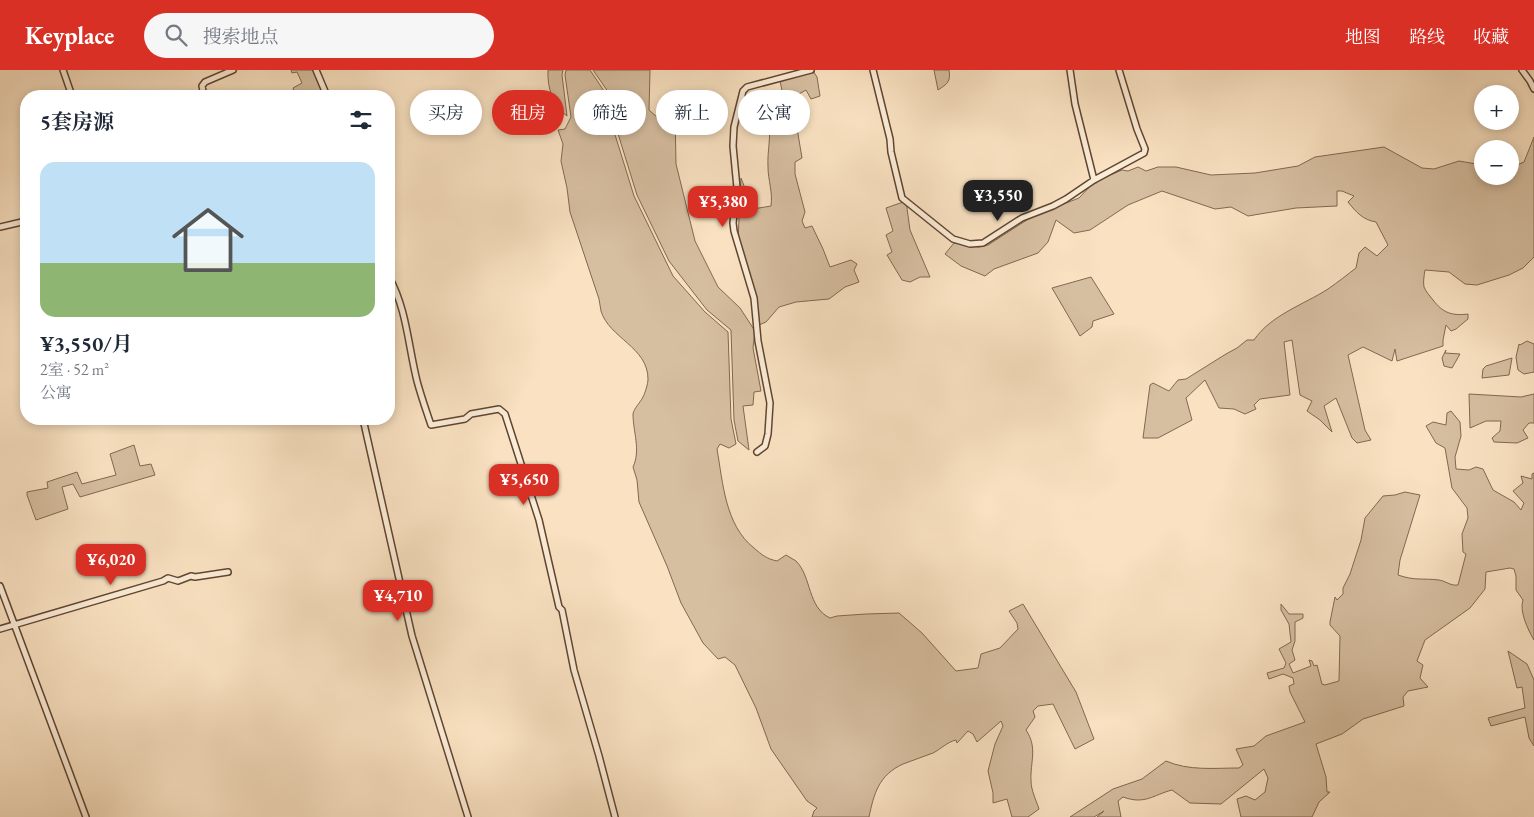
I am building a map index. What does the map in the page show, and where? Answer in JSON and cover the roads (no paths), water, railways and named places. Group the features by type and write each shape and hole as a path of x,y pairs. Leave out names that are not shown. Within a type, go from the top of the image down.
{"street":[{"path":"63,70 70,90"},
{"path":"203,90 204,82 233,70"},
{"path":"316,70 324,90"},
{"path":"757,452 765,446 768,434 770,403 758,341 754,298 734,231 737,188 732,146 734,127 743,91 748,87 811,70"},
{"path":"873,70 902,198 953,239 970,244 983,243 1022,218 1053,206 1094,180 1144,153 1145,148 1137,129 1119,70"},
{"path":"1070,70 1075,104 1094,180"},
{"path":"1522,70 1534,89"},
{"path":"0,227 20,222"},
{"path":"395,288 404,314 417,380 430,425 465,419 471,414 500,409 505,414 539,520 559,607 562,610 574,670 615,817"},
{"path":"364,425 412,636 468,817"},
{"path":"0,629 168,578 178,581 191,576 228,572"},
{"path":"0,586 86,817"}]}
